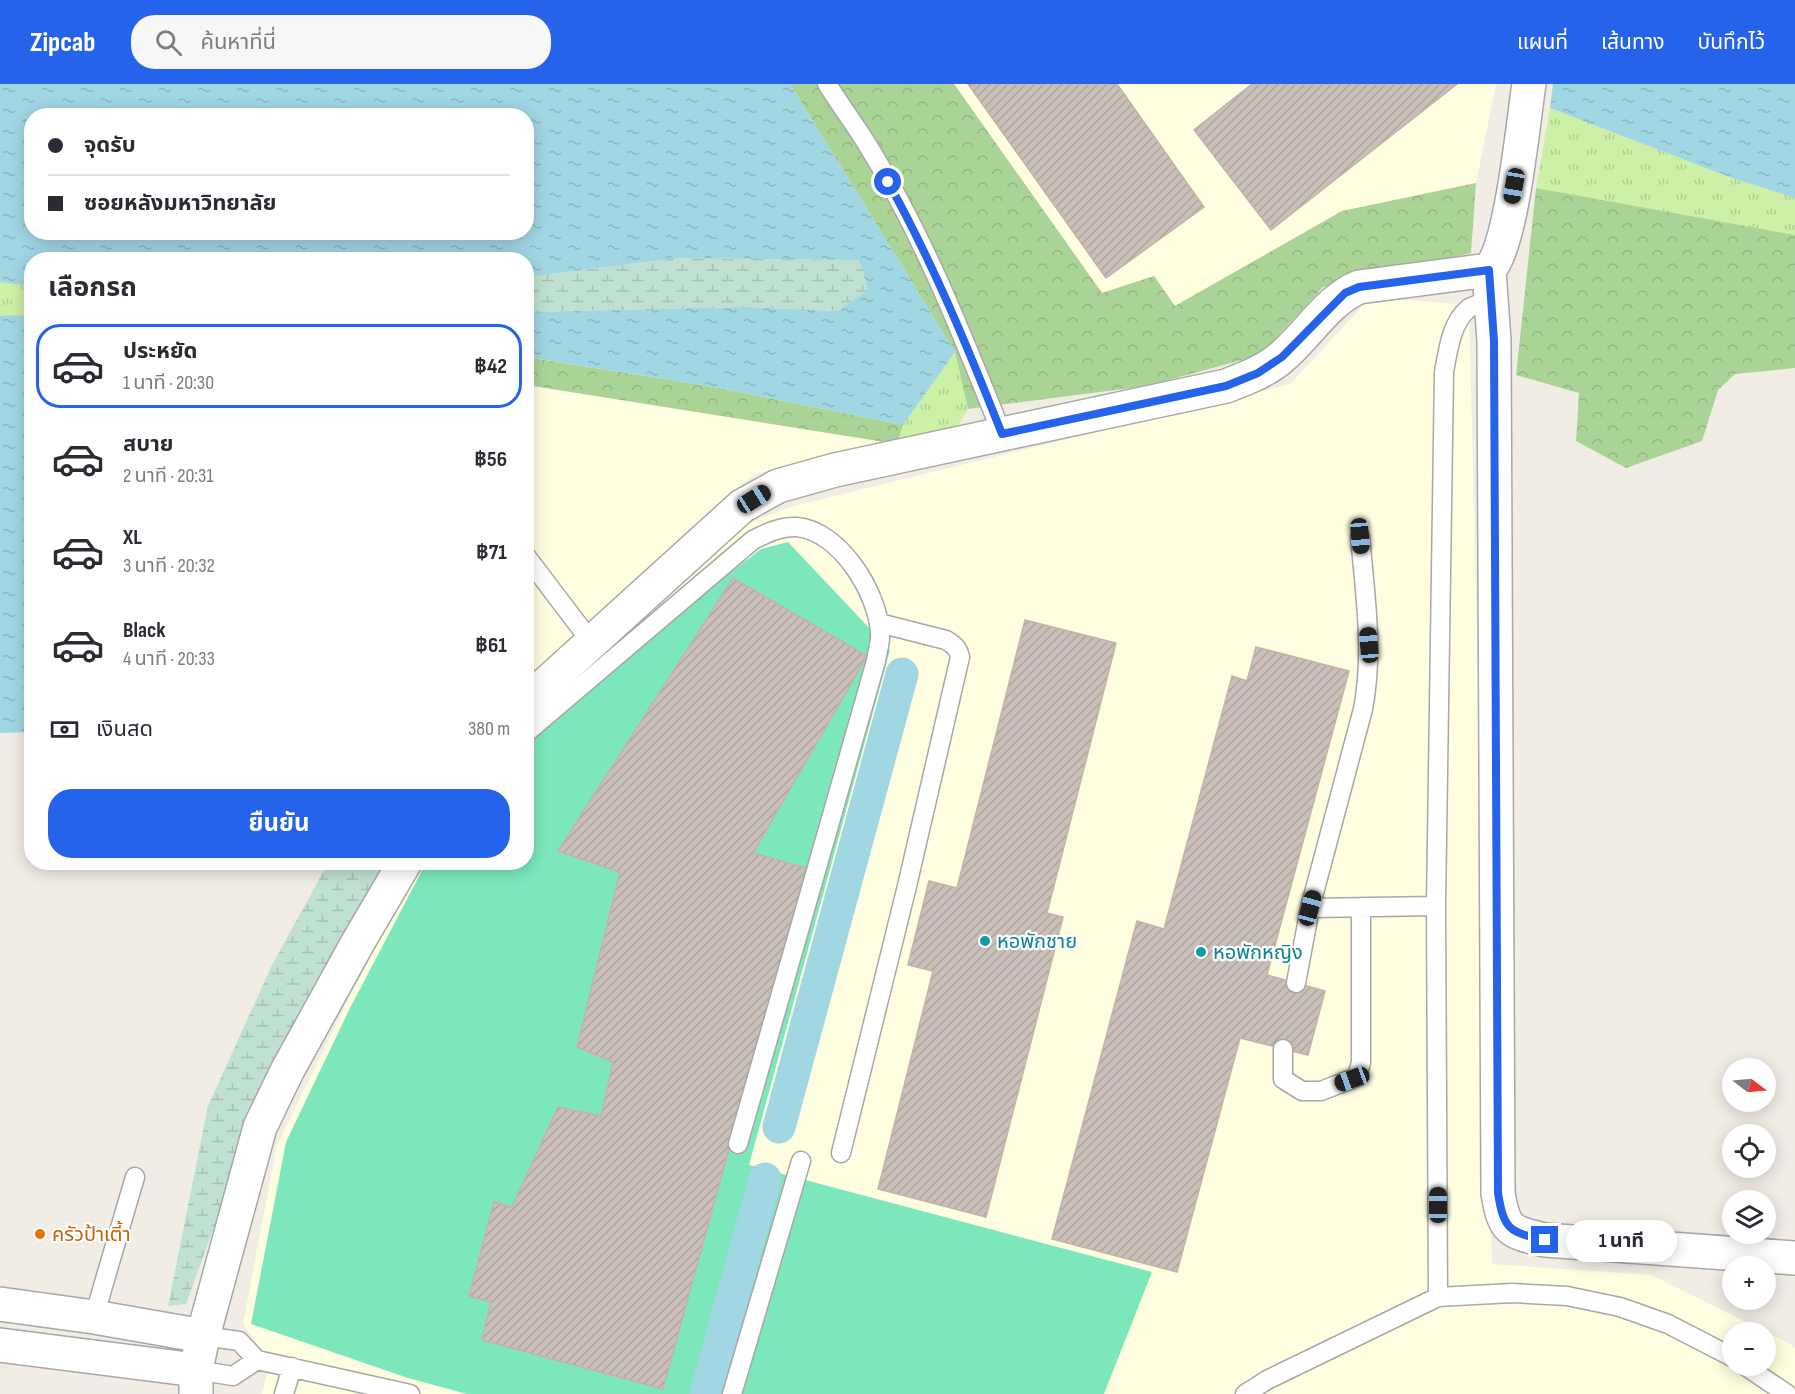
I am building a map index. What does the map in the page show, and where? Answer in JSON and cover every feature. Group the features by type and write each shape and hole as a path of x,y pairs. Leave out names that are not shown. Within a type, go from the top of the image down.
{"street":[{"path":"1529,84 1514,186 1494,274 1498,1193 1500,1207 1509,1226 1517,1234 1545,1240 1795,1258"},
{"path":"534,695 742,506 765,492 787,483 835,470 1226,386 1258,373 1282,357 1345,293 1359,287 1494,274"},
{"path":"0,1345 196,1382 203,1336 260,1127 287,1071 400,870"},
{"path":"0,1304 203,1336"}],"lane":[{"path":"827,84 866,142 910,222 963,337 1002,434"},
{"path":"1438,1297 1436,906 1444,372 1449,344 1457,324 1494,274"},
{"path":"534,726 753,540 774,530 795,527 820,533 844,552 859,573 879,624 880,634 876,661 738,1144"},
{"path":"1296,983 1310,908 1367,688 1369,645 1360,536"},
{"path":"534,567 592,643"},
{"path":"841,1153 910,875 960,657 954,644 946,640 879,624"},
{"path":"1310,908 1436,906"},
{"path":"1283,1049 1283,1079 1302,1091 1321,1091 1357,1077 1361,1062 1361,907"},
{"path":"732,1394 801,1161"},
{"path":"94,1317 135,1177"},
{"path":"1245,1394 1266,1380 1438,1297 1512,1293 1567,1296 1620,1307 1668,1324 1722,1353"},
{"path":"203,1336 239,1341 257,1360 410,1394"},
{"path":"196,1382 233,1376 257,1360"},
{"path":"284,1394 292,1367"},
{"path":"1760,1376 1787,1394"}],"shaded area":[{"path":"954,84 1496,84 1476,183 1342,211 1175,306 1154,276 1102,293"},
{"path":"1371,297 1469,305 1492,1264 1651,1275 1746,1322 1722,1322 1722,1376 1776,1376 1776,1337 1795,1348 1795,1394 262,1394 270,1363 243,1324 277,1145 355,986 418,870 534,870 534,711 736,529 790,507 1290,384"},
{"path":"534,386 897,444 754,474 534,673"}],"green space":[{"path":"790,84 954,84 1102,293 1154,276 1175,306 1342,211 1476,183 1471,253 1323,287 1260,355 1147,386 968,409 955,352"},
{"path":"1550,108 1732,178 1795,198 1795,235 1536,188"},
{"path":"1536,188 1795,235 1795,368 1735,374 1718,390 1702,441 1626,468 1576,441 1579,393 1516,375"},
{"path":"676,258 859,260 868,290 838,311 745,307 534,312 534,276"},
{"path":"0,282 24,285 24,317 0,316"},
{"path":"955,352 968,409 957,428 897,444 903,425"},
{"path":"534,358 714,387 903,425 897,444 534,386"},
{"path":"788,542 890,650 749,1165 1152,1272 1104,1394 467,1394 408,1378 251,1324 286,1142 350,1008 422,870 534,870 534,723 761,549"},
{"path":"324,870 381,870 267,1082 186,1304 168,1306 208,1106 271,967"}],"water":[{"path":"0,84 790,84 955,352 903,425 714,387 534,358 534,312 745,307 838,311 868,290 859,260 676,258 534,276 534,252 24,252 24,285 0,282"},
{"path":"1553,84 1795,84 1795,198 1732,178 1550,108"},
{"path":"0,316 24,316 24,732 0,733"}],"building":[{"path":"968,84 1117,84 1204,207 1106,278"},
{"path":"1252,84 1457,84 1271,230 1194,130"},
{"path":"733,578 867,656 753,853 806,868 663,1389 482,1340 491,1302 469,1296 494,1202 512,1207 558,1107 601,1116 613,1062 577,1047 620,872 558,851"},
{"name":"หอพักชาย","path":"1025,620 1116,643 1047,913 1063,917 986,1217 878,1189 933,971 908,965 929,881 957,888"},
{"name":"หอพักหญิง","path":"1256,647 1349,671 1267,975 1325,991 1308,1055 1240,1038 1177,1272 1052,1239 1137,921 1164,929 1232,676 1247,681"}],"waterway":[{"path":"779,1127 902,674"},
{"path":"706,1394 765,1179"}],"place":[{"name":"หอพักชาย","path":"985,941"},
{"name":"หอพักหญิง","path":"1201,952"},
{"name":"ครัวป้าเตี้า","path":"40,1234"}],"route":[{"path":"888,182 910,222 963,337 1002,434 1226,386 1258,373 1282,357 1345,293 1359,287 1489,270 1494,341 1498,1193 1500,1207 1509,1226 1517,1234 1545,1240"}]}
